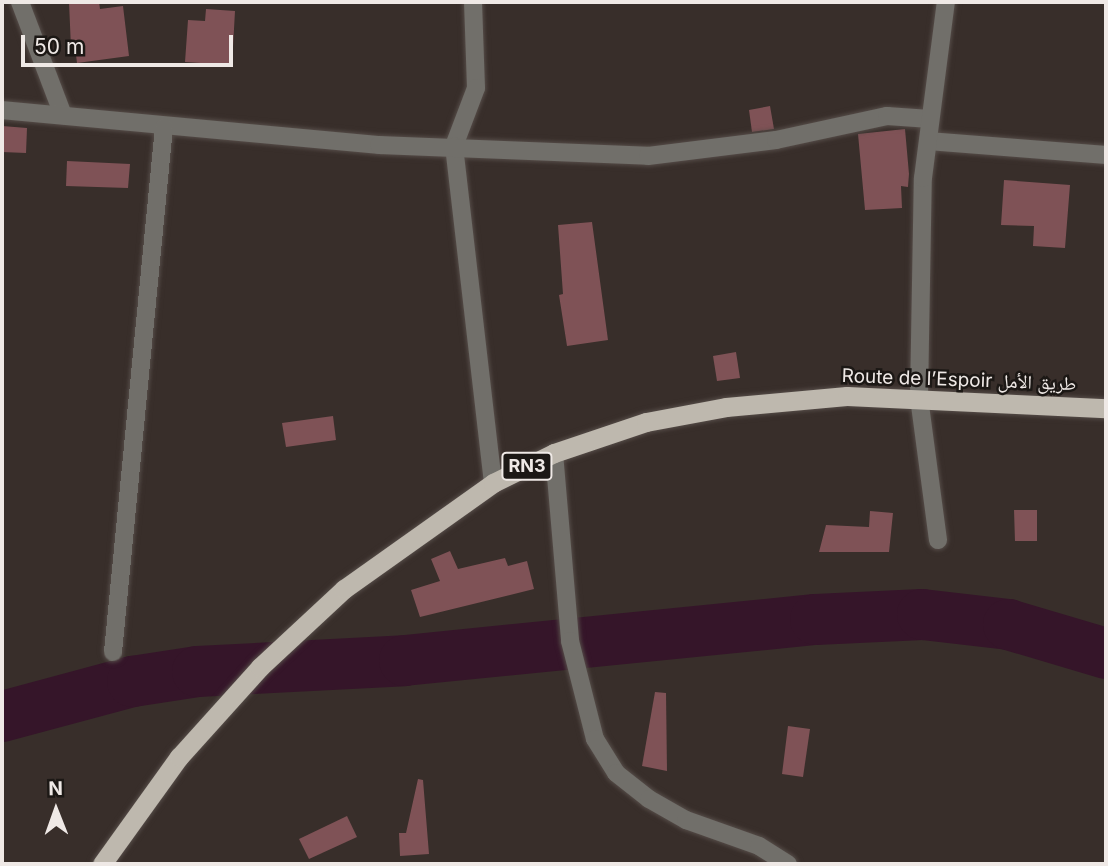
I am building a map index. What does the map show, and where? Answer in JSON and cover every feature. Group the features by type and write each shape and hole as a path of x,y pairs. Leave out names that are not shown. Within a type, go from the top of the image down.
{"highway":[{"name":"Route de l’Espoir طريق الأمل","path":"102,864 179,757 260,667 344,589 493,483 554,453 646,422 726,407 847,396 919,397 1106,408"}],"street":[{"path":"20,2 64,115"},
{"path":"473,2 476,88 454,146 493,483"},
{"path":"938,540 919,397 923,178 946,2"},
{"path":"2,110 379,145 648,156 776,140 887,116 929,118"},
{"path":"113,652 164,127"},
{"path":"928,141 1106,155"},
{"path":"554,453 570,641 595,739 616,773 649,799 687,820 759,846 788,864"}],"building":[{"path":"69,2 99,2 100,9 123,6 129,56 77,63 75,47 71,48"},
{"path":"206,9 235,11 232,65 185,62 188,20 205,21"},
{"path":"770,106 774,129 752,132 749,110"},
{"path":"2,126 27,128 26,153 2,152"},
{"path":"905,129 909,174 908,187 901,186 902,208 865,210 858,134"},
{"path":"67,161 130,164 128,188 66,186"},
{"path":"1004,180 1070,185 1065,248 1033,246 1034,226 1001,225"},
{"path":"592,222 608,340 567,346 559,295 563,294 558,225"},
{"path":"736,352 740,378 717,381 713,356"},
{"path":"333,416 336,440 286,447 282,423"},
{"path":"1014,510 1037,510 1037,541 1015,541"},
{"path":"870,511 893,513 889,552 819,552 826,525 869,527"},
{"path":"450,551 458,569 505,558 508,566 527,561 534,589 420,617 411,590 440,581 431,559"},
{"path":"655,692 666,693 667,771 642,766"},
{"path":"788,726 810,729 803,777 782,774"},
{"path":"418,779 423,780 429,854 400,856 399,833 406,833"},
{"path":"347,816 357,837 309,859 299,839"}],"waterway":[{"path":"2,716 132,681 197,671 404,660 815,619 922,614 1008,624 1106,653"}]}
